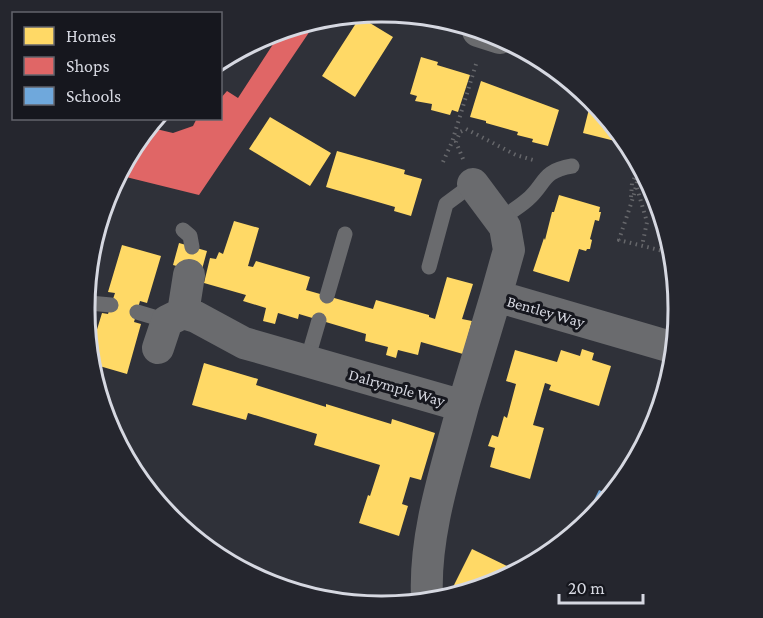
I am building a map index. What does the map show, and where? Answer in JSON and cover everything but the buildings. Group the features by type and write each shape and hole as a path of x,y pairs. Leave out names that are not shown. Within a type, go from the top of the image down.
{"street":[{"path":"473,184 505,227 509,250 496,296"},
{"path":"169,327 190,264"},
{"name":"Bentley Way","path":"463,406 496,296 666,346"},
{"name":"Dalrymple Way","path":"169,327 195,317 244,343 463,406 435,517 428,561 427,592"}],"lane":[{"path":"499,220 529,199 542,182 564,167"},
{"path":"429,267 447,204 473,184"},
{"path":"183,230 190,236 190,264"},
{"path":"327,296 345,234"},
{"path":"95,304 111,305"},
{"path":"137,312 169,327"},
{"path":"308,361 320,321"}],"path":[{"path":"443,162 452,142 485,42"},
{"path":"473,184 456,142 460,132 466,129 516,155 564,167"},
{"path":"635,177 619,240 662,251"},
{"path":"630,201 638,181"},
{"path":"637,187 647,222 642,246"}]}
